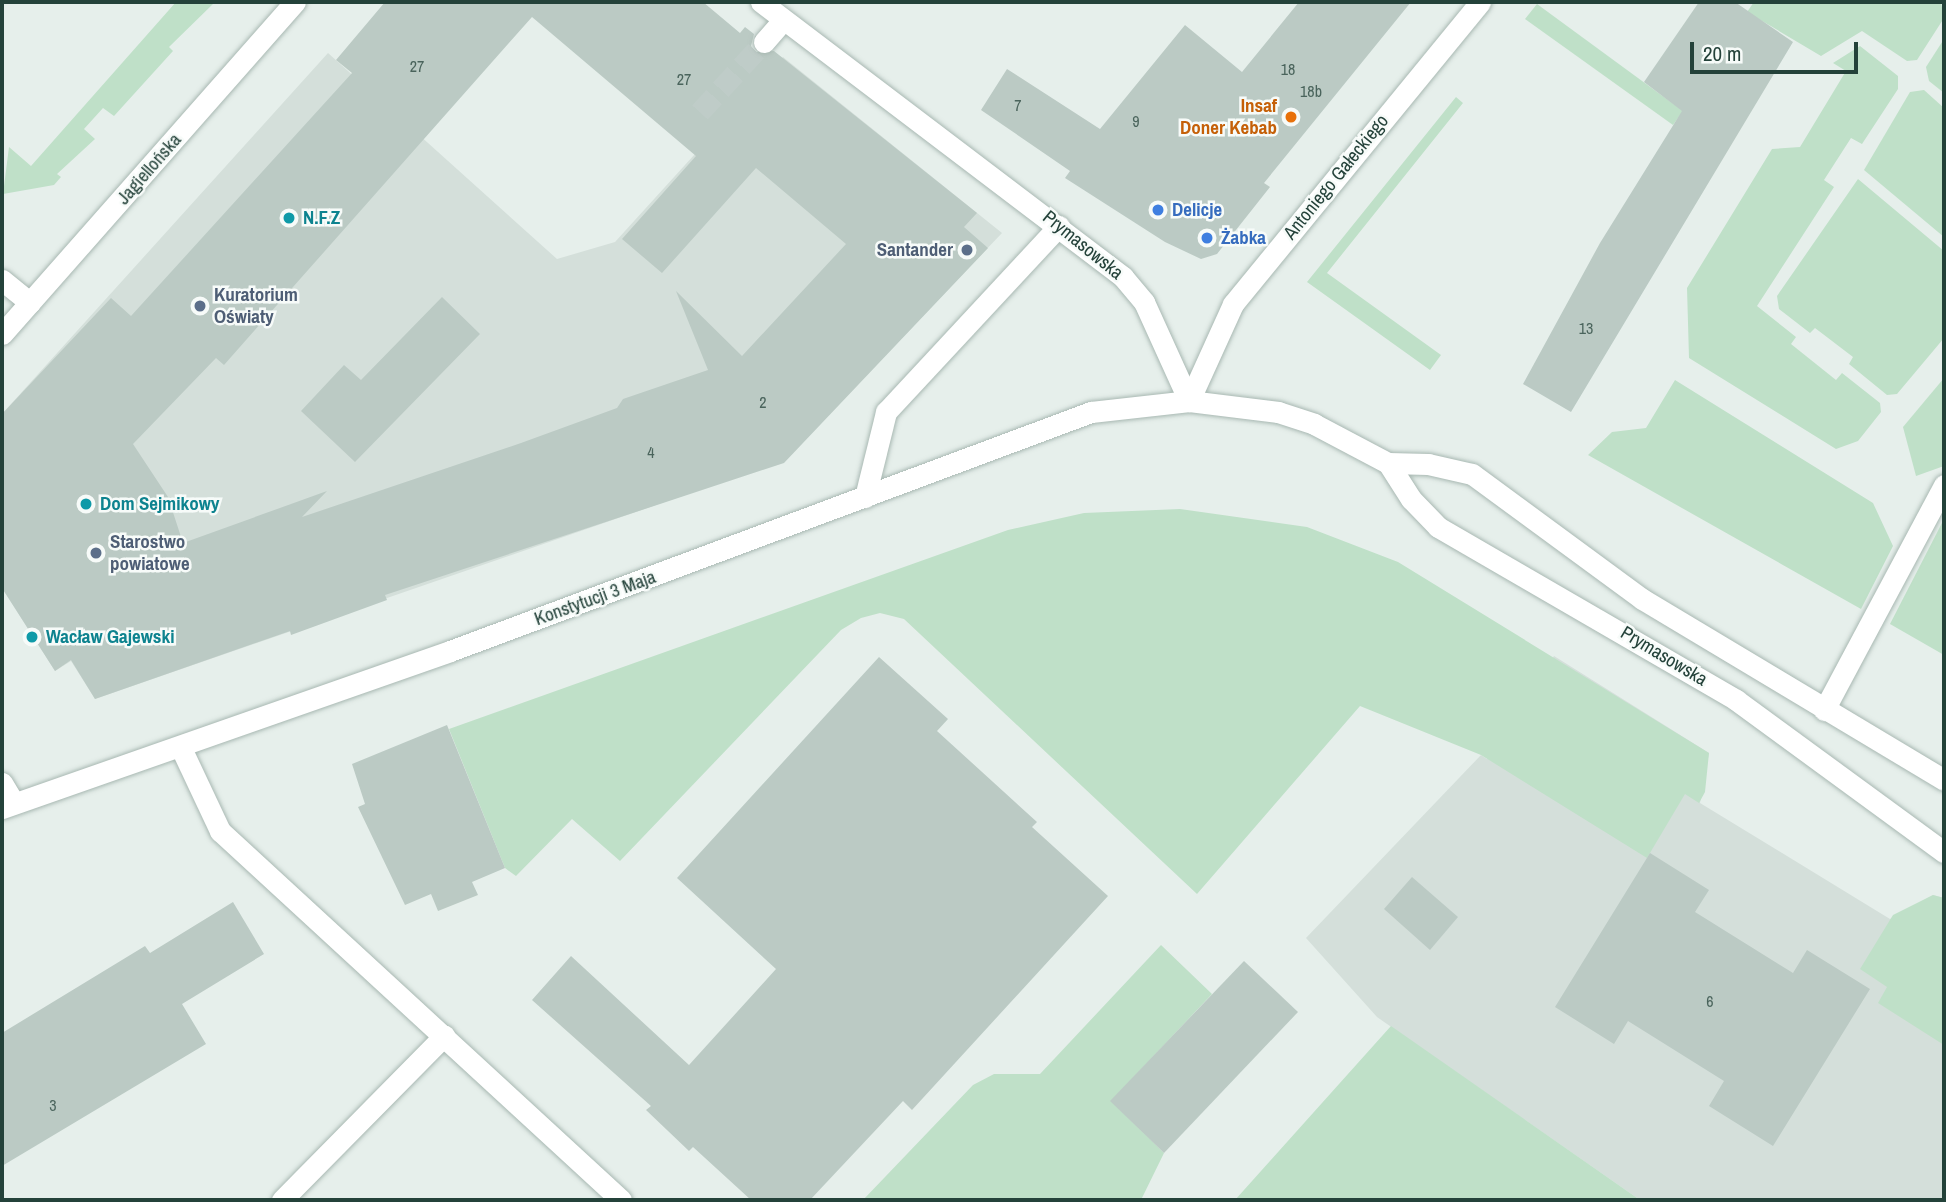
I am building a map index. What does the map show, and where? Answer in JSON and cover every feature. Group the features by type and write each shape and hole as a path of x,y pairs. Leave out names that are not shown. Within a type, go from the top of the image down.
{"street":[{"name":"Jagiellońska","path":"2,334 295,2"},
{"name":"Prymasowska","path":"761,2 1059,226 1135,289 1189,401 1278,412 1314,424 1388,463 1428,464 1472,474 1642,600 1944,779"},
{"name":"Antoniego Gałeckiego","path":"1189,401 1233,304 1480,2"},
{"path":"764,42 783,20"},
{"path":"865,496 886,412 1059,226"},
{"path":"2,280 30,303"},
{"name":"Konstytucji 3 Maja","path":"8,806 181,748 1091,412 1189,401"},
{"name":"Prymasowska","path":"1388,463 1411,499 1438,527 1736,700 1944,852"},
{"path":"1824,710 1944,485"},
{"path":"181,748 220,831 621,1200"},
{"path":"2,783 8,806"},
{"path":"282,1200 444,1036"}],"shaded area":[{"path":"328,53 557,259 615,242 783,57 1002,233 786,460 95,699 71,661 55,671 2,588 2,414"},
{"path":"1554,656 1709,753 1700,803 1890,919 1933,895 1944,898 1942,1200 1640,1200 1377,1017 1306,938 1481,755 1487,759"}],"green space":[{"path":"176,2 214,3 169,47 173,51 114,116 103,108 84,129 95,139 57,174 61,177 54,185 3,194 9,147 31,166"},
{"path":"1754,2 1941,2 1944,18 1917,60 1907,61 1862,31 1821,56 1747,12"},
{"path":"1537,4 1683,111 1673,125 1525,19"},
{"path":"1944,39 1944,93 1929,81 1926,67"},
{"path":"1860,46 1898,76 1898,89 1862,144 1851,138 1824,180 1834,187 1757,306 1796,337 1791,344 1836,380 1842,373 1880,403 1881,412 1858,441 1836,449 1689,358 1687,288 1772,149 1800,147 1846,71 1833,63"},
{"path":"1924,90 1944,108 1944,237 1864,170 1910,92"},
{"path":"1456,97 1463,103 1327,273 1441,355 1430,370 1307,282"},
{"path":"1858,179 1944,251 1944,338 1897,394 1887,395 1849,364 1853,357 1815,328 1810,333 1779,309 1777,296"},
{"path":"1944,378 1944,466 1916,476 1903,427"},
{"path":"1675,380 1873,503 1893,546 1861,609 1588,455 1612,432 1646,428"},
{"path":"1180,509 1307,527 1398,562 1709,753 1705,792 1699,803 1685,794 1647,858 1481,755 1360,706 1197,894 904,619 880,613 861,618 841,630 620,861 572,819 516,876 505,868 449,729 1008,530 1084,513"},
{"path":"1944,519 1944,655 1890,624"},
{"path":"1933,895 1944,898 1944,1045 1878,1003 1887,987 1860,969 1893,915"},
{"path":"1161,945 1212,994 1111,1101 1164,1153 1141,1200 863,1200 973,1085 994,1074 1040,1074"},
{"path":"1391,1026 1640,1200 1235,1200"}],"building":[{"path":"385,2 703,2 740,33 745,27 754,34 751,46 756,52 774,51 977,213 964,227 988,248 784,463 385,595 387,600 291,635 290,631 95,699 71,660 55,671 2,588 2,414 111,298 131,316 352,73 336,60","holes":["532,17 696,156 622,239 662,273 756,168 846,244 742,356 676,291 708,370 623,399 617,408 521,443 302,517 327,491 183,543 168,497 133,444 216,358 224,365"]},
{"path":"1299,2 1411,2 1264,183 1270,187 1217,254 1201,259 1165,242 1065,178 1070,171 981,110 1007,69 1100,129 1185,25 1242,72"},
{"path":"1699,2 1735,2 1793,42 1571,412 1523,384 1600,243 1682,111 1644,82"},
{"path":"442,297 480,334 355,462 301,411 344,365 361,380"},
{"path":"879,657 948,719 937,731 1037,822 1032,827 1108,896 912,1110 903,1101 810,1200 751,1200 693,1147 689,1151 646,1110 651,1106 532,1000 571,956 689,1065 776,969 677,878"},
{"path":"447,725 505,868 472,882 478,895 438,911 431,894 405,905 358,807 365,804 352,764"},
{"path":"1650,853 1709,890 1695,912 1793,973 1807,950 1870,989 1773,1146 1709,1106 1724,1081 1628,1021 1614,1044 1555,1007"},
{"path":"1412,877 1458,917 1430,950 1384,909"},
{"path":"233,902 264,954 182,1004 206,1044 2,1166 2,1033 145,946 150,953"},
{"path":"1244,961 1298,1012 1164,1153 1110,1101"}],"tunnel":[{"path":"700,112 764,42"}],"place":[{"name":"Insaf Doner Kebab","path":"1291,117"},
{"name":"Delicje","path":"1158,210"},
{"name":"N.F.Z","path":"289,218"},
{"name":"Żabka","path":"1207,238"},
{"name":"Santander","path":"967,250"},
{"name":"Kuratorium Oświaty","path":"200,306"},
{"name":"Dom Sejmikowy","path":"86,504"},
{"name":"Starostwo powiatowe","path":"96,553"},
{"name":"Wacław Gajewski","path":"32,637"}]}
